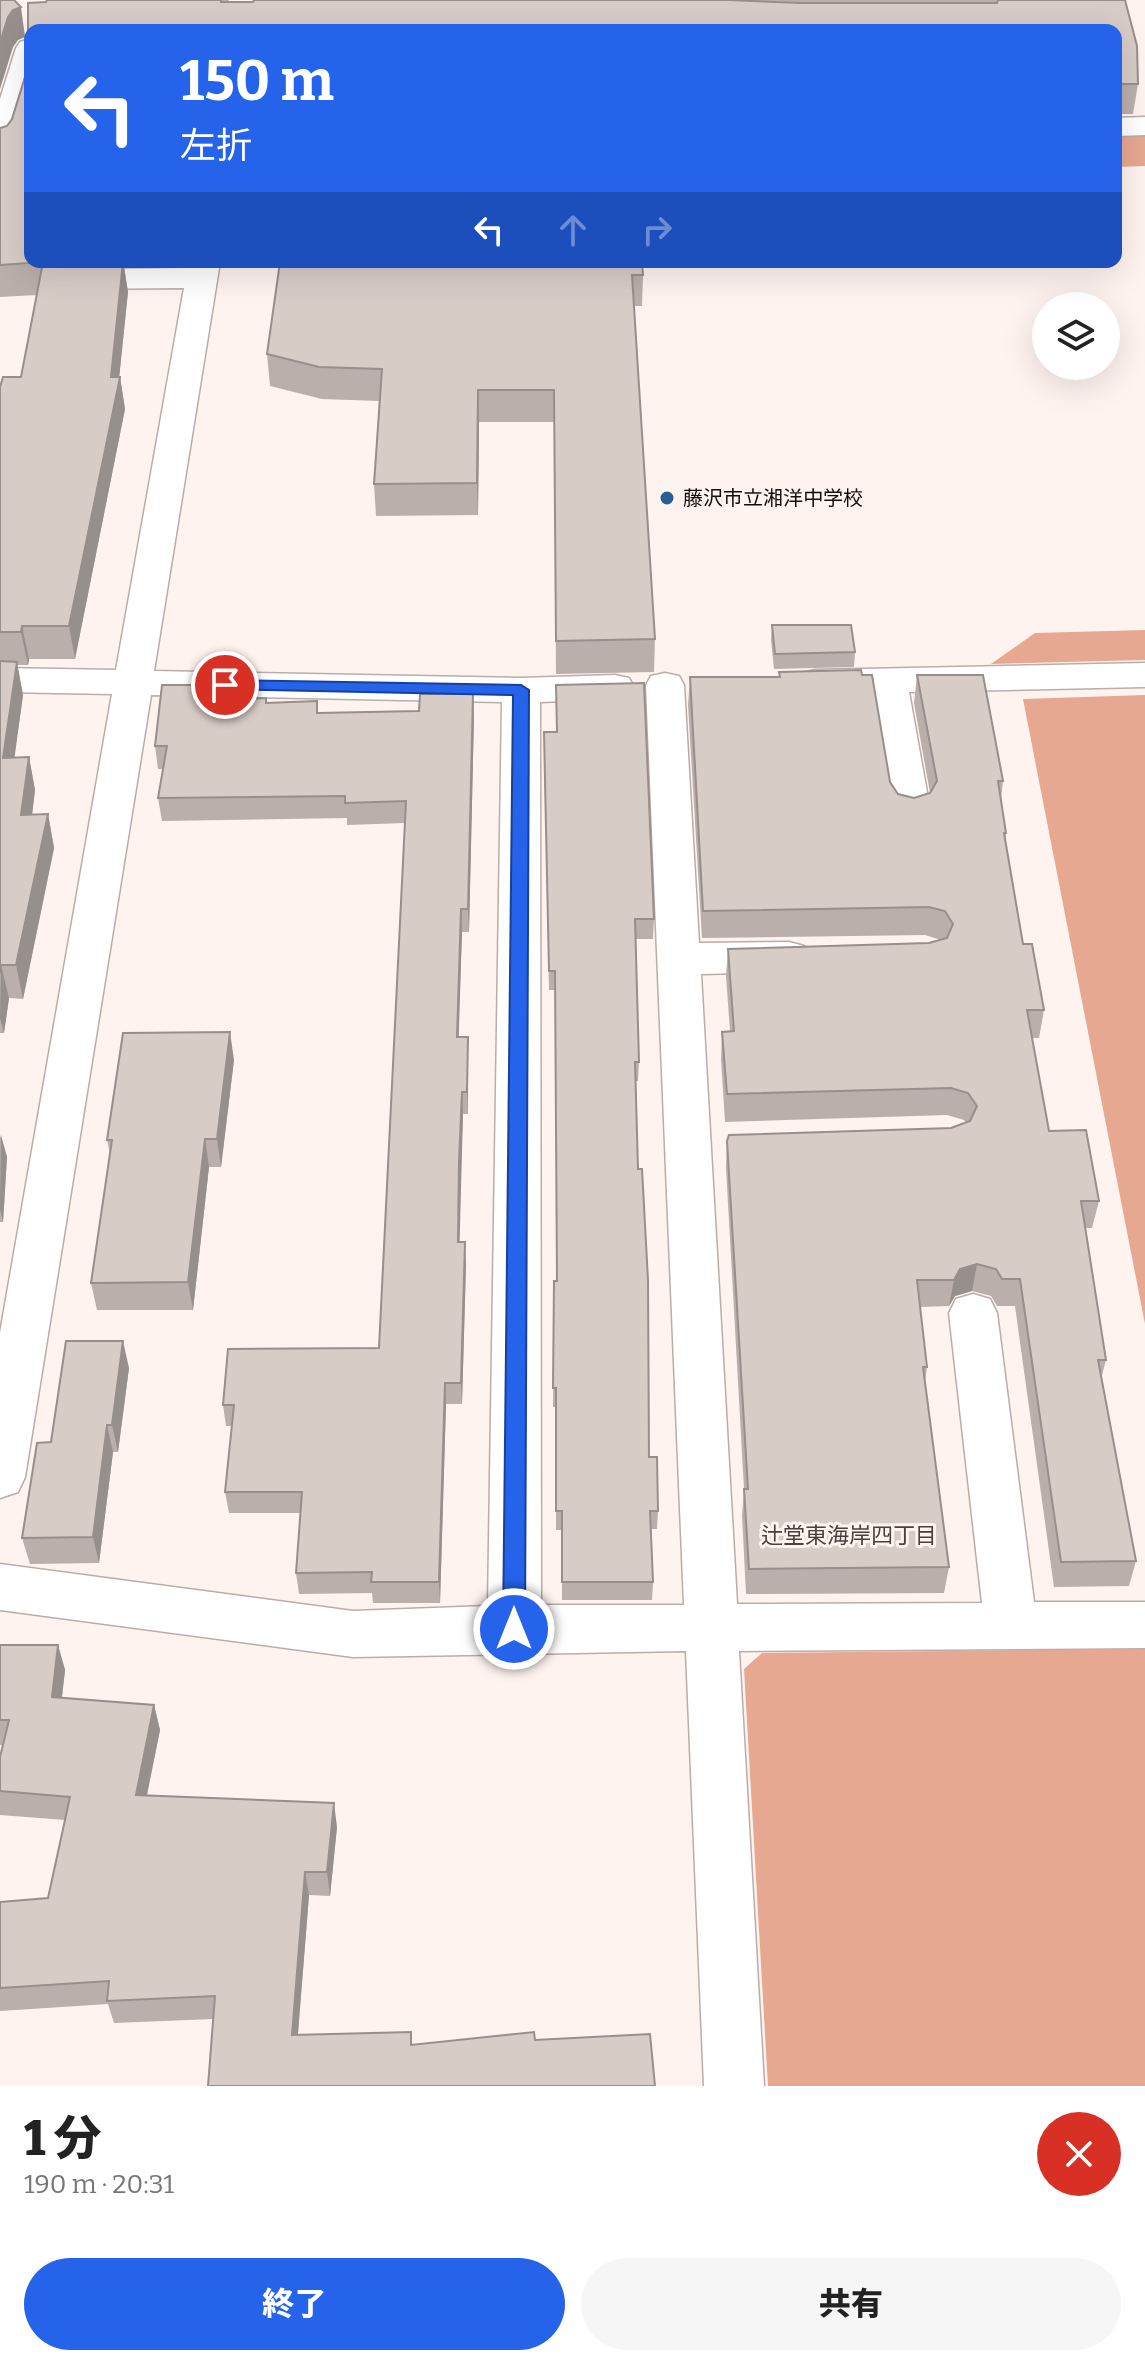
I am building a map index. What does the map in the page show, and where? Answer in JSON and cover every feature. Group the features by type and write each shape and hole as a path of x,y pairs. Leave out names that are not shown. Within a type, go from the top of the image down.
{"street":[{"path":"24,68 0,148 24,147"},
{"path":"1122,127 1145,126"},
{"path":"0,1477 136,684 203,270 74,279 77,268"},
{"path":"777,683 1145,675"},
{"path":"0,680 521,690 681,685 679,959 711,1142 712,1628 734,2086"},
{"path":"888,680 910,809"},
{"path":"514,1629 521,690"},
{"path":"679,959 833,956"},
{"path":"973,1313 1011,1626"},
{"path":"0,1587 353,1634 514,1629 1145,1625"}],"shaded area":[{"path":"1145,135 1145,166 1122,167 1122,136"},
{"path":"1145,630 1145,660 991,664 1035,633"},
{"path":"1145,695 1145,1324 1023,699"},
{"path":"1145,1649 1145,2086 768,2086 744,1669 762,1653"}],"building":[{"path":"0,0 14,0 21,7 13,10 8,17 0,43"},
{"path":"47,0 997,3 998,0 1125,0 1137,46 1138,84 1122,84 1122,24 28,24 28,3"},
{"path":"24,80 24,263 0,265 0,128 7,126"},
{"path":"42,268 122,268 111,377 120,377 69,626 22,626 21,632 0,632 0,387 3,377 21,377"},
{"path":"279,268 642,268 643,275 632,275 655,639 556,641 554,390 478,390 477,483 374,484 382,369 319,367 267,354"},
{"path":"772,625 851,625 855,652 775,654"},
{"path":"0,661 17,662 3,758 29,757 21,815 48,814 16,965 1,965 0,973"},
{"path":"861,670 862,675 872,675 890,782 898,794 914,798 930,793 937,781 917,675 983,675 1003,781 998,781 1004,833 1023,944 1032,944 1044,1010 1027,1010 1049,1131 1086,1130 1099,1201 1081,1201 1106,1360 1098,1360 1136,1561 1061,1562 1020,1279 1002,1279 996,1269 977,1264 960,1269 954,1280 917,1280 927,1367 923,1367 949,1567 749,1569 744,1489 748,1489 729,1135 951,1128 970,1121 977,1106 968,1093 951,1088 727,1094 722,1032 734,1031 728,949 929,943 947,938 953,924 945,911 929,907 703,911 690,677 780,677 779,672"},
{"path":"644,683 654,919 635,919 639,1062 635,1062 638,1169 642,1169 648,1280 649,1457 657,1457 658,1511 650,1511 653,1582 562,1582 562,1511 556,1511 556,1388 553,1388 554,1281 557,1281 555,971 549,971 544,732 557,732 556,685"},
{"path":"162,685 224,685 223,700 266,698 266,703 317,701 317,713 419,711 420,694 473,694 468,909 461,909 457,1037 468,1037 467,1092 462,1092 459,1162 458,1242 465,1242 461,1383 445,1383 439,1582 371,1582 372,1572 296,1573 302,1492 225,1492 234,1405 223,1405 228,1349 379,1348 406,801 345,803 345,796 158,798 167,746 155,746"},
{"path":"230,1032 217,1139 205,1139 188,1282 91,1283 112,1140 107,1140 123,1033"},
{"path":"66,1341 123,1341 112,1425 107,1425 93,1537 22,1538 37,1443 51,1442"},
{"path":"0,1645 58,1645 52,1697 154,1705 136,1795 334,1803 327,1872 305,1872 292,2035 411,2032 411,2045 534,2032 535,2040 650,2034 655,2086 208,2086 215,1996 107,2001 109,1981 0,1988 0,1902 48,1898 70,1797 0,1791 0,1757 9,1720 0,1720"}],"place":[{"name":"藤沢市立湘洋中学校","path":"667,498"}],"district":[{"name":"辻堂東海岸四丁目","path":"849,1535"}],"route":[{"path":"225,685 521,690 514,1629"}]}
